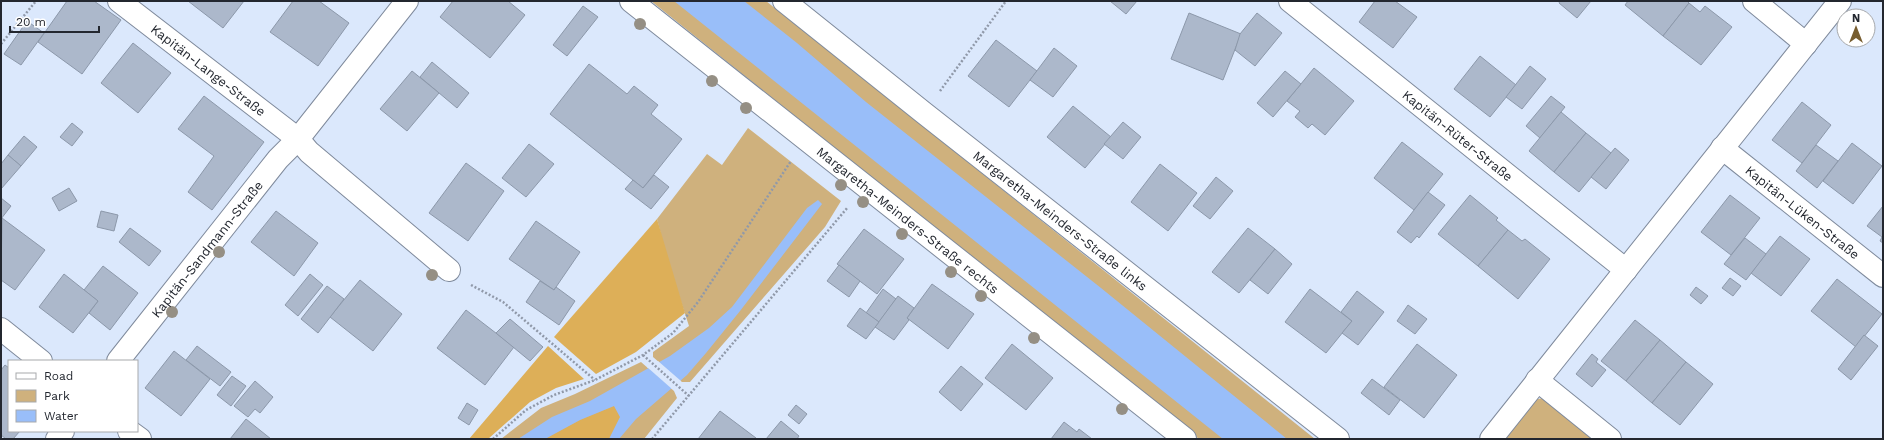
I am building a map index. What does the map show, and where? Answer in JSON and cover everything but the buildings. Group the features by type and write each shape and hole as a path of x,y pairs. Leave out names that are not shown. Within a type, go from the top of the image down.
{"street":[{"name":"Kapitän-Lange-Straße","path":"119,1 298,139"},
{"name":"Kapitän-Sandmann-Straße","path":"119,360 278,159 298,139 407,1"},
{"name":"Margaretha-Meinders-Straße rechts","path":"631,1 1185,439"},
{"name":"Margaretha-Meinders-Straße links","path":"784,1 1338,439"},
{"name":"Kapitän-Rüter-Straße","path":"1290,1 1626,270"},
{"path":"1754,1 1806,44"},
{"path":"1491,439 1840,1"},
{"path":"298,139 309,152 448,270"},
{"name":"Kapitän-Lüken-Straße","path":"1722,148 1883,276"},
{"path":"1,329 40,360"},
{"path":"1537,380 1610,439"},
{"path":"131,432 140,439"}],"path":[{"path":"1,44 36,1"},
{"path":"924,113 1006,1"},
{"path":"493,439 526,410 554,395 595,380 643,355 673,333 698,302 766,197 807,140"},
{"path":"652,439 866,186"},
{"path":"448,270 462,280 503,302 595,380"},
{"path":"643,355 689,396"}],"green space":[{"path":"651,1 766,1 1315,439 1199,439"},
{"path":"748,128 841,201 825,227 690,382 682,382 653,357 653,352 689,326 668,262 657,219 707,154 722,165"},
{"path":"641,362 674,391 677,398 644,439 501,439 541,408 575,394"},
{"path":"1543,398 1599,439 1502,439 1534,400"}],"shaded area":[{"path":"657,219 685,313 636,352 596,374 554,337"},
{"path":"548,346 584,379 556,388 530,402 488,439 469,439"},
{"path":"614,406 620,417 609,439 545,439 580,420"}],"water":[{"path":"674,1 744,1 797,43 866,102 1101,288 1287,439 1223,439"},
{"path":"818,200 822,204 706,353 687,375 636,419 619,439 609,439 620,417 614,406 580,420 545,439 518,439 552,417 590,401 670,356 709,328 732,307 807,208"}],"pier":[{"path":"658,361 681,381 672,389 647,367"}]}
